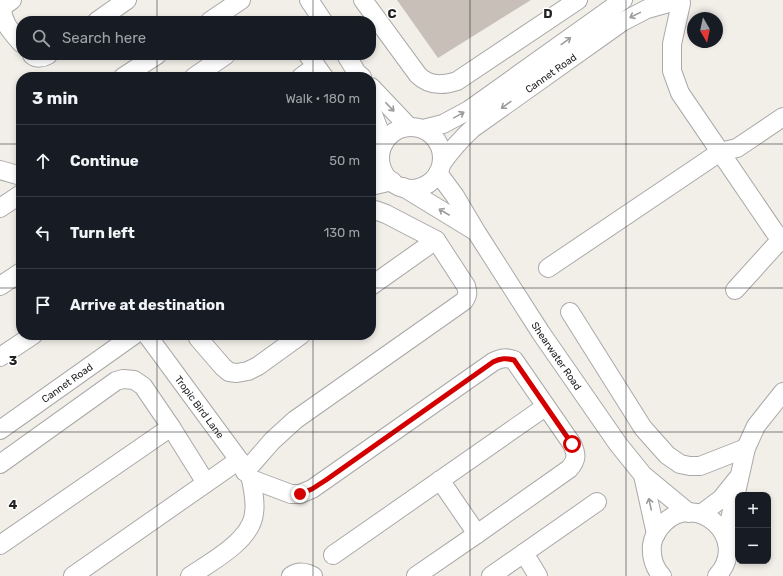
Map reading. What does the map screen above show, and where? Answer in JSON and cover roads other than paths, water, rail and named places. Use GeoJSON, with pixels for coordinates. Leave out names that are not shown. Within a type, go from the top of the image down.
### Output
{"type":"FeatureCollection","features":[{"type":"Feature","properties":{"kind":"street"},"geometry":{"type":"LineString","coordinates":[[12,0],[5,5],[2,10],[2,18],[16,37]]}},
{"type":"Feature","properties":{"kind":"street"},"geometry":{"type":"LineString","coordinates":[[104,16],[128,0]]}},
{"type":"Feature","properties":{"kind":"street"},"geometry":{"type":"LineString","coordinates":[[217,16],[241,0]]}},
{"type":"Feature","properties":{"kind":"street"},"geometry":{"type":"LineString","coordinates":[[309,0],[320,16]]}},
{"type":"Feature","properties":{"kind":"street"},"geometry":{"type":"LineString","coordinates":[[363,0],[375,16]]}},
{"type":"Feature","properties":{"kind":"street"},"geometry":{"type":"LineString","coordinates":[[376,18],[422,80],[435,85],[442,85],[457,82],[578,0]]}},
{"type":"Feature","properties":{"kind":"street","name":"Cannet Road"},"geometry":{"type":"LineString","coordinates":[[416,128],[443,124],[469,110],[623,0]]}},
{"type":"Feature","properties":{"kind":"street"},"geometry":{"type":"LineString","coordinates":[[678,1],[672,44],[672,71],[680,93],[774,232],[782,239],[735,290]]}},
{"type":"Feature","properties":{"kind":"street","name":"Cannet Road"},"geometry":{"type":"LineString","coordinates":[[440,168],[452,148],[473,128],[622,22],[647,9],[678,1]]}},
{"type":"Feature","properties":{"kind":"street"},"geometry":{"type":"LineString","coordinates":[[131,72],[149,60]]}},
{"type":"Feature","properties":{"kind":"street"},"geometry":{"type":"LineString","coordinates":[[201,72],[219,60]]}},
{"type":"Feature","properties":{"kind":"street"},"geometry":{"type":"LineString","coordinates":[[349,60],[357,72]]}},
{"type":"Feature","properties":{"kind":"street"},"geometry":{"type":"LineString","coordinates":[[308,72],[316,66]]}},
{"type":"Feature","properties":{"kind":"street"},"geometry":{"type":"LineString","coordinates":[[376,92],[416,128],[432,135],[439,143],[442,153],[440,168],[432,181],[423,186],[413,188],[397,184],[376,186]]}},
{"type":"Feature","properties":{"kind":"street"},"geometry":{"type":"LineString","coordinates":[[548,268],[720,152],[737,148],[783,117]]}},
{"type":"Feature","properties":{"kind":"street"},"geometry":{"type":"LineString","coordinates":[[376,122],[384,143]]}},
{"type":"Feature","properties":{"kind":"street"},"geometry":{"type":"LineString","coordinates":[[397,184],[387,177],[383,171],[376,167],[384,143],[395,132],[402,128],[416,128]]}},
{"type":"Feature","properties":{"kind":"street","name":"Shearwater Road"},"geometry":{"type":"LineString","coordinates":[[440,168],[477,233],[541,333],[618,444],[643,475],[695,513],[711,519],[720,527],[726,537]]}},
{"type":"Feature","properties":{"kind":"street"},"geometry":{"type":"LineString","coordinates":[[0,170],[16,175]]}},
{"type":"Feature","properties":{"kind":"street","name":"Shearwater Road"},"geometry":{"type":"LineString","coordinates":[[397,184],[477,233]]}},
{"type":"Feature","properties":{"kind":"street"},"geometry":{"type":"LineString","coordinates":[[0,208],[16,197]]}},
{"type":"Feature","properties":{"kind":"street"},"geometry":{"type":"LineString","coordinates":[[73,576],[206,483],[245,470],[272,441],[295,420],[464,301],[468,292],[466,286],[436,240],[376,210]]}},
{"type":"Feature","properties":{"kind":"street"},"geometry":{"type":"LineString","coordinates":[[376,282],[436,240]]}},
{"type":"Feature","properties":{"kind":"street"},"geometry":{"type":"LineString","coordinates":[[0,286],[16,275]]}},
{"type":"Feature","properties":{"kind":"street"},"geometry":{"type":"LineString","coordinates":[[570,312],[643,428],[667,455],[680,464],[700,466],[746,448]]}},
{"type":"Feature","properties":{"kind":"street"},"geometry":{"type":"LineString","coordinates":[[0,356],[25,340]]}},
{"type":"Feature","properties":{"kind":"street","name":"Cannet Road"},"geometry":{"type":"LineString","coordinates":[[0,430],[127,340]]}},
{"type":"Feature","properties":{"kind":"street","name":"Tropic Bird Lane"},"geometry":{"type":"LineString","coordinates":[[151,340],[245,470]]}},
{"type":"Feature","properties":{"kind":"street"},"geometry":{"type":"LineString","coordinates":[[200,340],[223,367],[229,372],[237,373],[248,371],[258,366],[294,340]]}},
{"type":"Feature","properties":{"kind":"street"},"geometry":{"type":"LineString","coordinates":[[245,470],[291,494],[300,494],[312,489],[486,367],[500,359],[507,358],[514,360],[572,444],[576,459],[569,469],[416,576]]}},
{"type":"Feature","properties":{"kind":"street"},"geometry":{"type":"LineString","coordinates":[[0,464],[116,381],[123,378],[134,380],[143,386],[206,483]]}},
{"type":"Feature","properties":{"kind":"street"},"geometry":{"type":"LineString","coordinates":[[721,574],[728,549],[726,537],[746,448],[756,426],[783,392]]}},
{"type":"Feature","properties":{"kind":"street"},"geometry":{"type":"LineString","coordinates":[[333,555],[546,407]]}},
{"type":"Feature","properties":{"kind":"street"},"geometry":{"type":"LineString","coordinates":[[0,545],[171,427]]}},
{"type":"Feature","properties":{"kind":"street"},"geometry":{"type":"LineString","coordinates":[[190,576],[234,546],[245,535],[251,525],[254,514],[245,470]]}},
{"type":"Feature","properties":{"kind":"street","name":"Shearwater Road"},"geometry":{"type":"LineString","coordinates":[[643,475],[656,534]]}},
{"type":"Feature","properties":{"kind":"street"},"geometry":{"type":"LineString","coordinates":[[656,572],[652,554],[653,543],[660,527],[673,516],[695,513],[721,498],[739,477]]}},
{"type":"Feature","properties":{"kind":"street"},"geometry":{"type":"LineString","coordinates":[[440,480],[477,534]]}},
{"type":"Feature","properties":{"kind":"street"},"geometry":{"type":"LineString","coordinates":[[491,576],[597,502]]}},
{"type":"Feature","properties":{"kind":"street"},"geometry":{"type":"LineString","coordinates":[[524,553],[538,576]]}},
{"type":"Feature","properties":{"kind":"street"},"geometry":{"type":"LineString","coordinates":[[291,576],[295,573],[302,572],[313,576]]}}]}
